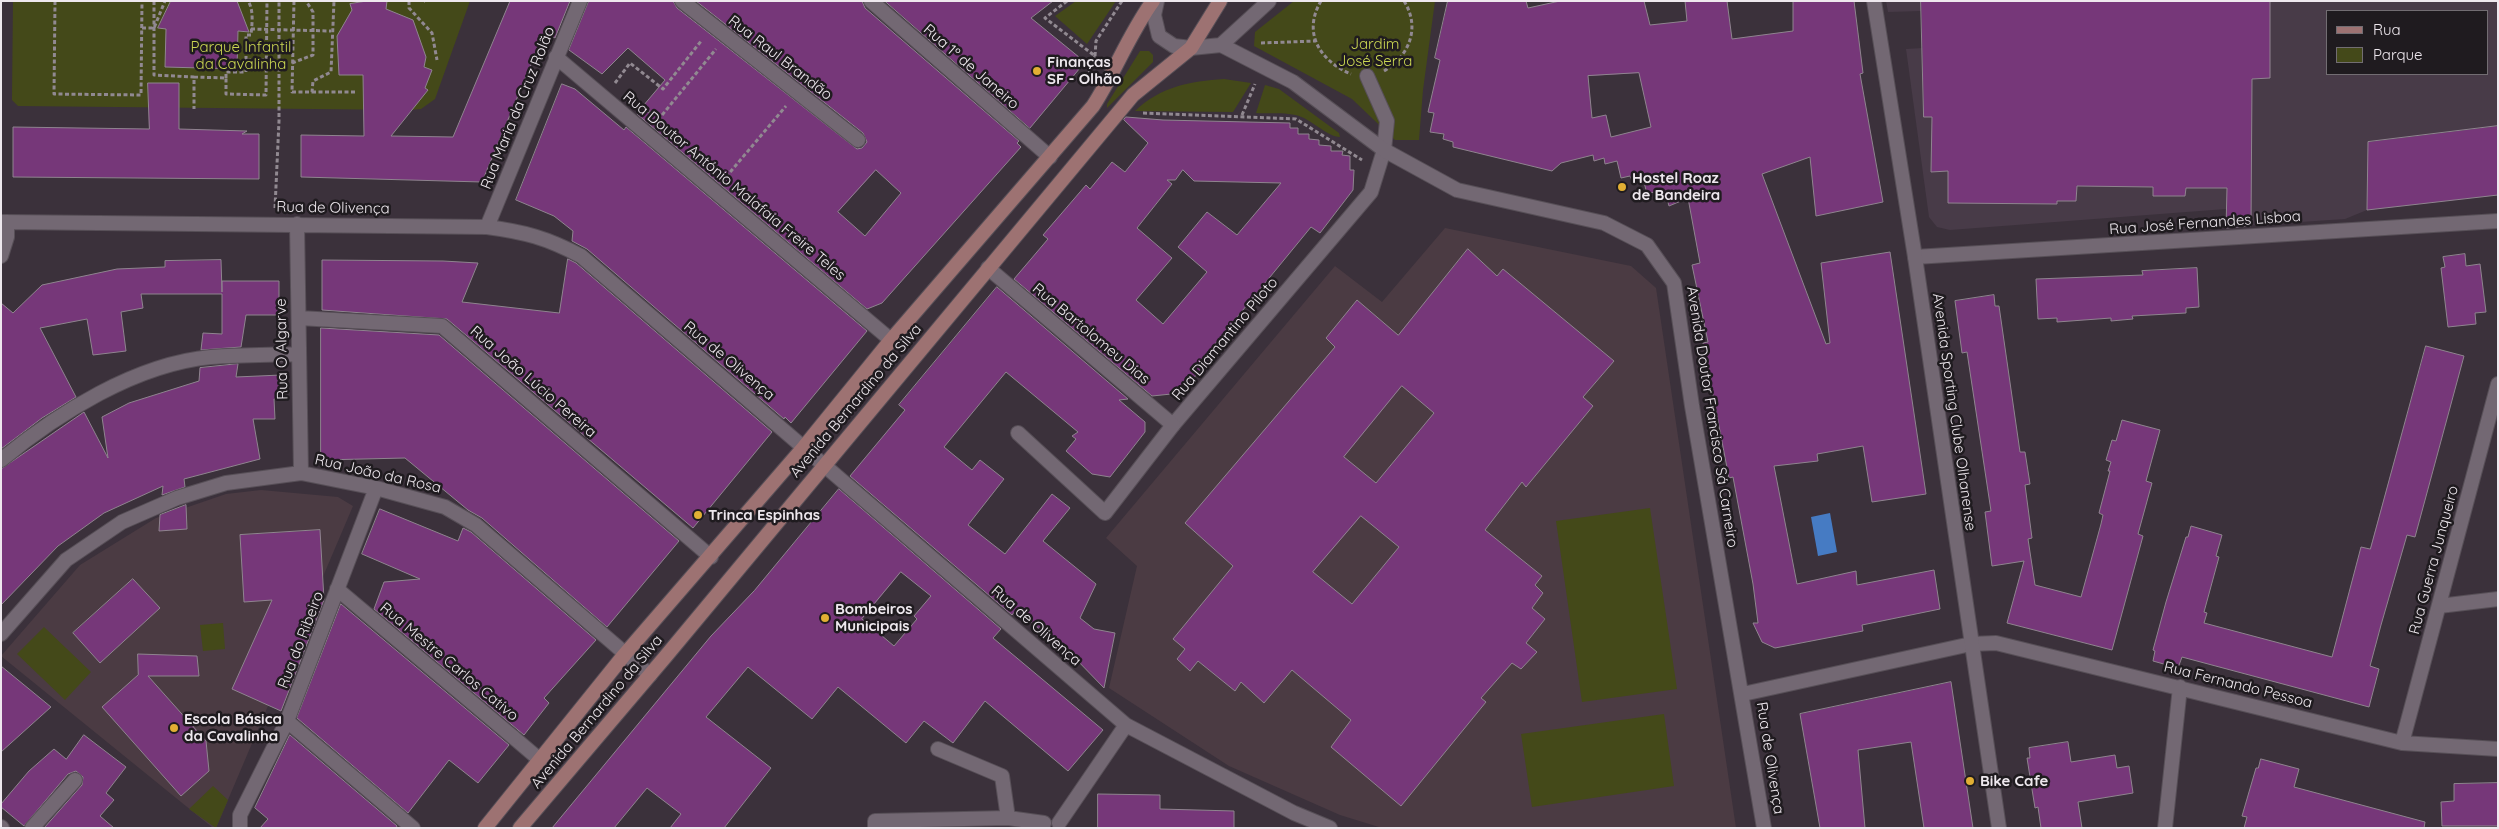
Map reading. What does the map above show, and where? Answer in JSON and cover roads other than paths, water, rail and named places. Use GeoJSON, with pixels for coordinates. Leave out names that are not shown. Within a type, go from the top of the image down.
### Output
{"type":"FeatureCollection","features":[{"type":"Feature","properties":{"kind":"main road","name":"Avenida Bernardino da Silva"},"geometry":{"type":"LineString","coordinates":[[486,828],[625,654],[711,557],[891,340],[1094,106],[1108,83],[1142,16],[1153,1]]}},
{"type":"Feature","properties":{"kind":"main road","name":"Avenida Bernardino da Silva"},"geometry":{"type":"LineString","coordinates":[[520,828],[650,675],[1133,94],[1191,48],[1220,1]]}},
{"type":"Feature","properties":{"kind":"street","name":"Rua Maria da Cruz Rolão"},"geometry":{"type":"LineString","coordinates":[[487,227],[580,1]]}},
{"type":"Feature","properties":{"kind":"street","name":"Rua Raul Brandão"},"geometry":{"type":"LineString","coordinates":[[682,1],[858,140]]}},
{"type":"Feature","properties":{"kind":"street","name":"Rua 1º de Janeiro"},"geometry":{"type":"LineString","coordinates":[[871,1],[1050,157]]}},
{"type":"Feature","properties":{"kind":"street"},"geometry":{"type":"LineString","coordinates":[[1157,1],[1154,15],[1159,36],[1174,46],[1191,48],[1221,45],[1269,1]]}},
{"type":"Feature","properties":{"kind":"street","name":"Avenida Sporting Clube Olhanense"},"geometry":{"type":"LineString","coordinates":[[1874,1],[1915,257],[1999,828]]}},
{"type":"Feature","properties":{"kind":"street","name":"Avenida Doutor Francisco Sá Carneiro"},"geometry":{"type":"LineString","coordinates":[[1221,45],[1293,82],[1384,150],[1457,190],[1604,223],[1648,245],[1674,284],[1692,406],[1743,694]]}},
{"type":"Feature","properties":{"kind":"street","name":"Rua Doutor António Malafaia Freire Teles"},"geometry":{"type":"LineString","coordinates":[[556,57],[891,340]]}},
{"type":"Feature","properties":{"kind":"street","name":"Rua Diamantino Piloto"},"geometry":{"type":"LineString","coordinates":[[1018,433],[1105,513],[1173,425],[1371,192],[1384,150],[1387,121],[1367,76]]}},
{"type":"Feature","properties":{"kind":"street","name":"Rua José Fernandes Lisboa"},"geometry":{"type":"LineString","coordinates":[[1915,257],[2498,221]]}},
{"type":"Feature","properties":{"kind":"street"},"geometry":{"type":"LineString","coordinates":[[1,256],[7,237],[4,222]]}},
{"type":"Feature","properties":{"kind":"street","name":"Rua de Olivença"},"geometry":{"type":"LineString","coordinates":[[4,222],[487,227],[522,232],[552,240],[581,256],[1126,725],[1294,813],[1330,828]]}},
{"type":"Feature","properties":{"kind":"street","name":"Rua O Algarve"},"geometry":{"type":"LineString","coordinates":[[297,224],[301,473]]}},
{"type":"Feature","properties":{"kind":"street","name":"Rua Bartolomeu Dias"},"geometry":{"type":"LineString","coordinates":[[988,268],[1173,425]]}},
{"type":"Feature","properties":{"kind":"street","name":"Rua João Lúcio Pereira"},"geometry":{"type":"LineString","coordinates":[[299,318],[442,326],[711,557]]}},
{"type":"Feature","properties":{"kind":"street"},"geometry":{"type":"LineString","coordinates":[[1,460],[33,434],[91,398],[152,370],[209,357],[298,354]]}},
{"type":"Feature","properties":{"kind":"street","name":"Rua Guerra Junqueiro"},"geometry":{"type":"LineString","coordinates":[[2402,744],[2498,384]]}},
{"type":"Feature","properties":{"kind":"street","name":"Rua João da Rosa"},"geometry":{"type":"LineString","coordinates":[[1,634],[66,560],[122,522],[177,498],[226,484],[301,473],[376,488],[445,507],[476,524],[650,675]]}},
{"type":"Feature","properties":{"kind":"street","name":"Rua do Ribeiro"},"geometry":{"type":"LineString","coordinates":[[240,828],[240,815],[287,721],[376,488]]}},
{"type":"Feature","properties":{"kind":"street","name":"Rua Mestre Carlos Cativo"},"geometry":{"type":"LineString","coordinates":[[337,589],[540,760]]}},
{"type":"Feature","properties":{"kind":"street"},"geometry":{"type":"LineString","coordinates":[[2439,606],[2498,599]]}},
{"type":"Feature","properties":{"kind":"street","name":"Rua Fernando Pessoa"},"geometry":{"type":"LineString","coordinates":[[1971,644],[1996,643],[2180,687],[2402,744],[2498,749]]}},
{"type":"Feature","properties":{"kind":"street"},"geometry":{"type":"LineString","coordinates":[[1743,694],[1971,644]]}},
{"type":"Feature","properties":{"kind":"street"},"geometry":{"type":"LineString","coordinates":[[2165,828],[2180,687]]}},
{"type":"Feature","properties":{"kind":"street","name":"Rua de Olivença"},"geometry":{"type":"LineString","coordinates":[[1743,694],[1764,828]]}},
{"type":"Feature","properties":{"kind":"street"},"geometry":{"type":"LineString","coordinates":[[287,721],[413,828]]}},
{"type":"Feature","properties":{"kind":"street"},"geometry":{"type":"LineString","coordinates":[[875,828],[875,821],[1008,818],[1044,825],[1062,825],[1126,725]]}},
{"type":"Feature","properties":{"kind":"street"},"geometry":{"type":"LineString","coordinates":[[938,749],[1002,776],[1008,818]]}},
{"type":"Feature","properties":{"kind":"street"},"geometry":{"type":"LineString","coordinates":[[32,828],[75,780]]}},
{"type":"Feature","properties":{"kind":"water"},"geometry":{"type":"Polygon","coordinates":[[[1830,513],[1837,552],[1818,556],[1811,517],[1830,513]]]}},
{"type":"Feature","properties":{"kind":"place","name":"Finanças SF - Olhão"},"geometry":{"type":"Point","coordinates":[1037,71]}},
{"type":"Feature","properties":{"kind":"place","name":"Hostel Roaz de Bandeira"},"geometry":{"type":"Point","coordinates":[1622,187]}},
{"type":"Feature","properties":{"kind":"place","name":"Trinca Espinhas"},"geometry":{"type":"Point","coordinates":[698,515]}},
{"type":"Feature","properties":{"kind":"place","name":"Bombeiros Municipais"},"geometry":{"type":"Point","coordinates":[825,618]}},
{"type":"Feature","properties":{"kind":"place","name":"Escola Básica da Cavalinha"},"geometry":{"type":"Point","coordinates":[174,728]}},
{"type":"Feature","properties":{"kind":"place","name":"Bike Cafe"},"geometry":{"type":"Point","coordinates":[1970,781]}},
{"type":"Feature","properties":{"kind":"park label","name":"Jardim José Serra"},"geometry":{"type":"Point","coordinates":[1375,52]}},
{"type":"Feature","properties":{"kind":"park label","name":"Parque Infantil da Cavalinha"},"geometry":{"type":"Point","coordinates":[241,56]}}]}
